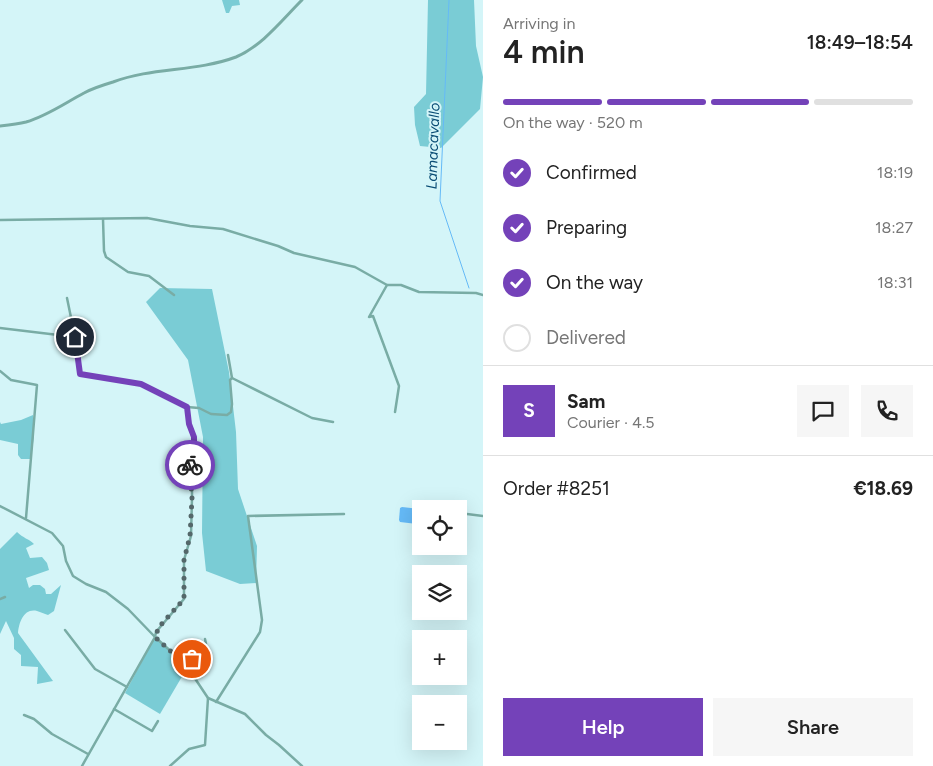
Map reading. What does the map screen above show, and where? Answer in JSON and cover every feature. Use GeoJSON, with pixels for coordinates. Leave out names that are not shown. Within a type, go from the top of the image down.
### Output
{"type":"FeatureCollection","features":[{"type":"Feature","properties":{"kind":"street"},"geometry":{"type":"LineString","coordinates":[[0,126],[26,122],[47,114],[86,92],[116,81],[146,74],[213,64],[237,56],[253,47],[272,32],[302,0]]}},
{"type":"Feature","properties":{"kind":"street"},"geometry":{"type":"LineString","coordinates":[[0,220],[147,218],[190,226],[223,229],[278,246],[294,254],[355,267],[388,285],[400,285],[419,292],[476,293],[483,295]]}},
{"type":"Feature","properties":{"kind":"street"},"geometry":{"type":"LineString","coordinates":[[103,219],[106,257],[128,272],[149,276],[174,295]]}},
{"type":"Feature","properties":{"kind":"street"},"geometry":{"type":"LineString","coordinates":[[388,285],[369,317],[373,316],[375,326],[399,386],[395,412]]}},
{"type":"Feature","properties":{"kind":"street"},"geometry":{"type":"LineString","coordinates":[[67,298],[80,374],[141,384],[187,407],[211,414],[230,415],[232,404],[230,380],[232,378],[228,355]]}},
{"type":"Feature","properties":{"kind":"street"},"geometry":{"type":"LineString","coordinates":[[0,328],[75,337]]}},
{"type":"Feature","properties":{"kind":"street"},"geometry":{"type":"LineString","coordinates":[[0,372],[11,380],[37,385],[26,518]]}},
{"type":"Feature","properties":{"kind":"street"},"geometry":{"type":"LineString","coordinates":[[232,378],[312,418],[333,422]]}},
{"type":"Feature","properties":{"kind":"street"},"geometry":{"type":"LineString","coordinates":[[82,766],[159,627],[183,600],[184,560],[190,536],[192,498],[192,491],[185,471],[195,456],[194,437],[189,424],[187,407]]}},
{"type":"Feature","properties":{"kind":"street"},"geometry":{"type":"LineString","coordinates":[[0,506],[52,533],[63,546],[66,561],[74,576],[86,584],[106,592],[128,609],[186,665],[208,698],[246,714],[266,735],[302,766]]}},
{"type":"Feature","properties":{"kind":"street"},"geometry":{"type":"LineString","coordinates":[[467,513],[483,516]]}},
{"type":"Feature","properties":{"kind":"street"},"geometry":{"type":"LineString","coordinates":[[216,702],[260,632],[262,620],[248,516],[344,514]]}},
{"type":"Feature","properties":{"kind":"street"},"geometry":{"type":"LineString","coordinates":[[0,599],[4,597]]}},
{"type":"Feature","properties":{"kind":"street"},"geometry":{"type":"LineString","coordinates":[[65,630],[95,669],[127,687]]}},
{"type":"Feature","properties":{"kind":"street"},"geometry":{"type":"LineString","coordinates":[[186,665],[206,644],[205,639]]}},
{"type":"Feature","properties":{"kind":"street"},"geometry":{"type":"LineString","coordinates":[[170,766],[189,750],[205,745],[208,698]]}},
{"type":"Feature","properties":{"kind":"street"},"geometry":{"type":"LineString","coordinates":[[114,709],[152,731],[158,721]]}},
{"type":"Feature","properties":{"kind":"street"},"geometry":{"type":"LineString","coordinates":[[24,715],[34,719],[52,734],[88,754]]}},
{"type":"Feature","properties":{"kind":"shaded area"},"geometry":{"type":"Polygon","coordinates":[[[222,0],[239,0],[240,5],[232,6],[229,13],[226,13],[222,0]]]}},
{"type":"Feature","properties":{"kind":"shaded area"},"geometry":{"type":"Polygon","coordinates":[[[428,0],[474,0],[476,46],[483,77],[480,109],[441,148],[420,146],[415,125],[414,107],[426,94],[428,0]]]}},
{"type":"Feature","properties":{"kind":"shaded area"},"geometry":{"type":"Polygon","coordinates":[[[160,288],[212,289],[229,372],[236,432],[238,489],[257,546],[256,583],[240,584],[206,571],[202,533],[203,437],[188,360],[146,302],[160,288]]]}},
{"type":"Feature","properties":{"kind":"shaded area"},"geometry":{"type":"Polygon","coordinates":[[[33,415],[34,436],[31,459],[21,459],[18,455],[18,444],[0,440],[0,422],[1,424],[21,420],[33,415]]]}},
{"type":"Feature","properties":{"kind":"shaded area"},"geometry":{"type":"Polygon","coordinates":[[[400,508],[412,508],[412,523],[400,522],[400,508]]]}},
{"type":"Feature","properties":{"kind":"shaded area"},"geometry":{"type":"Polygon","coordinates":[[[17,532],[34,544],[26,548],[30,558],[42,557],[47,563],[49,570],[26,578],[29,588],[33,585],[40,585],[45,589],[46,594],[51,594],[61,585],[54,611],[48,615],[37,611],[29,612],[23,617],[20,624],[18,633],[53,681],[37,684],[38,667],[21,666],[21,655],[14,649],[14,638],[6,621],[0,634],[0,549],[17,532]]]}},
{"type":"Feature","properties":{"kind":"shaded area"},"geometry":{"type":"Polygon","coordinates":[[[155,637],[187,668],[160,714],[125,693],[155,637]]]}},
{"type":"Feature","properties":{"kind":"waterway","name":"Lamacavallo"},"geometry":{"type":"LineString","coordinates":[[449,0],[440,201],[469,288]]}},
{"type":"Feature","properties":{"kind":"way so far"},"geometry":{"type":"LineString","coordinates":[[190,465],[185,471],[192,491],[192,527],[184,560],[184,599],[159,627],[155,637],[186,665],[192,659]]}},
{"type":"Feature","properties":{"kind":"route"},"geometry":{"type":"LineString","coordinates":[[75,337],[78,373],[141,384],[187,407],[189,424],[195,441],[195,456],[190,465]]}}]}
